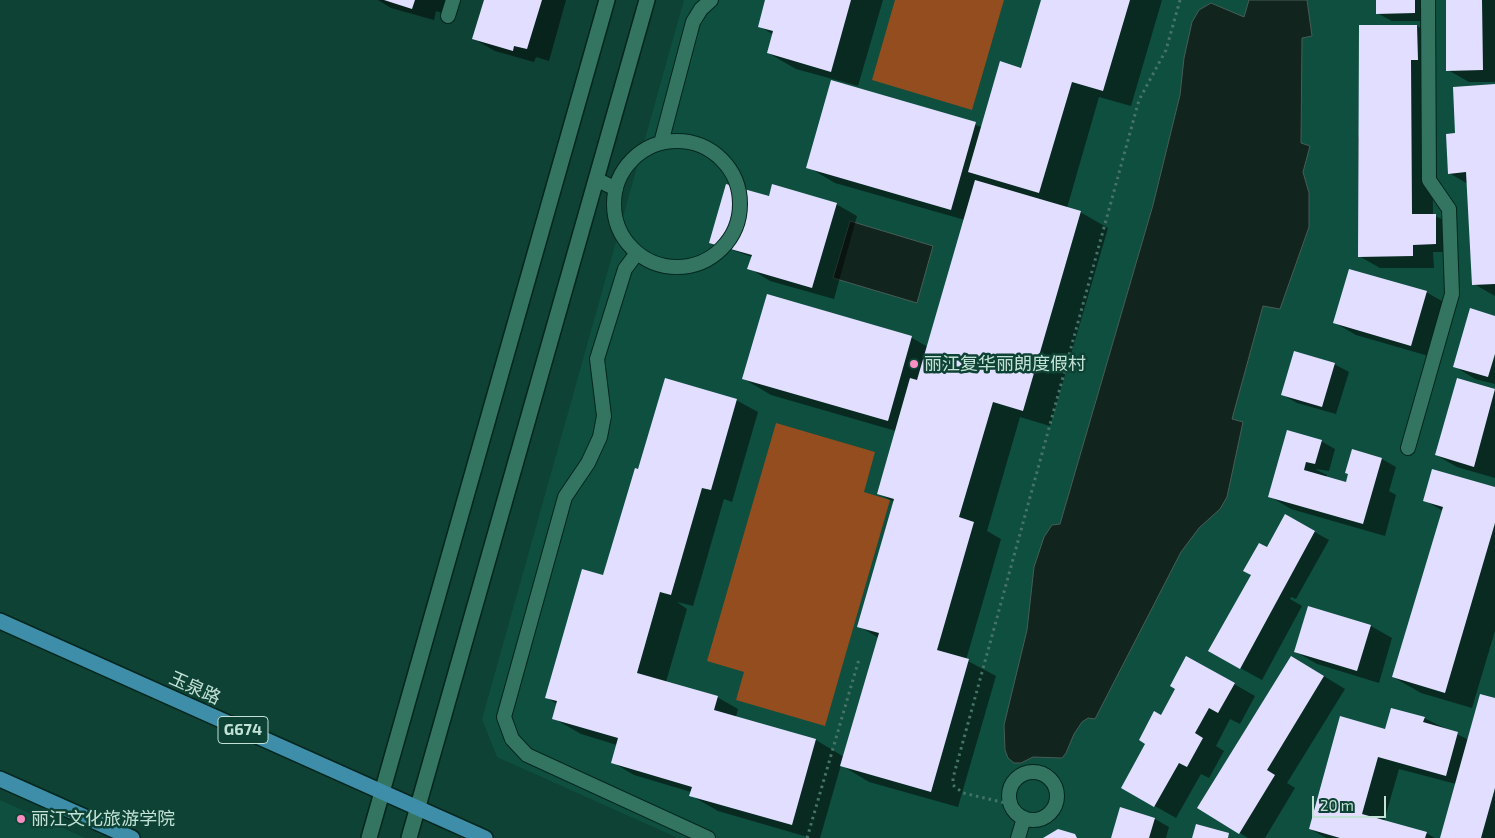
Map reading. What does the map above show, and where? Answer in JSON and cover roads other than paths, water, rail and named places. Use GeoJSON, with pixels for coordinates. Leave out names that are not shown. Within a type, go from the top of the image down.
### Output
{"type":"FeatureCollection","features":[{"type":"Feature","properties":{"kind":"highway","name":"玉泉路"},"geometry":{"type":"LineString","coordinates":[[0,621],[485,838]]}},
{"type":"Feature","properties":{"kind":"highway"},"geometry":{"type":"LineString","coordinates":[[0,779],[132,838]]}},
{"type":"Feature","properties":{"kind":"street"},"geometry":{"type":"LineString","coordinates":[[369,838],[607,0]]}},
{"type":"Feature","properties":{"kind":"street"},"geometry":{"type":"LineString","coordinates":[[409,838],[647,0]]}},
{"type":"Feature","properties":{"kind":"lane"},"geometry":{"type":"LineString","coordinates":[[448,16],[453,0]]}},
{"type":"Feature","properties":{"kind":"lane"},"geometry":{"type":"LineString","coordinates":[[661,143],[693,22],[701,9],[711,0]]}},
{"type":"Feature","properties":{"kind":"lane"},"geometry":{"type":"LineString","coordinates":[[1408,448],[1452,294],[1449,209],[1429,180],[1428,0]]}},
{"type":"Feature","properties":{"kind":"lane"},"geometry":{"type":"LineString","coordinates":[[676,140],[706,147],[718,155],[728,166],[739,192],[737,221],[731,236],[722,248],[710,258],[696,264],[665,266],[650,261],[626,242],[619,228],[615,213],[616,189],[624,169],[634,157],[647,148],[661,143],[676,140]]}},
{"type":"Feature","properties":{"kind":"lane"},"geometry":{"type":"LineString","coordinates":[[596,179],[616,189]]}},
{"type":"Feature","properties":{"kind":"lane"},"geometry":{"type":"LineString","coordinates":[[637,252],[624,269],[597,359],[604,416],[600,437],[588,462],[565,497],[504,717],[512,739],[527,755],[708,838]]}},
{"type":"Feature","properties":{"kind":"lane"},"geometry":{"type":"LineString","coordinates":[[1029,773],[1040,773],[1049,778],[1057,794],[1052,811],[1039,819],[1024,818],[1010,804],[1013,784],[1020,776],[1029,773]]}},
{"type":"Feature","properties":{"kind":"lane"},"geometry":{"type":"LineString","coordinates":[[1018,838],[1024,818]]}},
{"type":"Feature","properties":{"kind":"water"},"geometry":{"type":"Polygon","coordinates":[[[1249,0],[1307,0],[1312,36],[1302,38],[1301,143],[1310,146],[1303,172],[1309,193],[1309,227],[1280,309],[1263,306],[1232,419],[1243,422],[1227,497],[1220,509],[1199,528],[1181,552],[1095,719],[1088,718],[1082,722],[1062,758],[1033,757],[1021,763],[1014,763],[1008,758],[1005,750],[1004,725],[1027,630],[1034,567],[1044,537],[1052,525],[1060,524],[1153,205],[1180,95],[1184,58],[1192,22],[1199,10],[1211,3],[1244,17],[1249,0]]]}},
{"type":"Feature","properties":{"kind":"water"},"geometry":{"type":"Polygon","coordinates":[[[850,221],[933,246],[917,303],[833,278],[850,221]]]}},
{"type":"Feature","properties":{"kind":"place","name":"丽江复华丽朗度假村"},"geometry":{"type":"Point","coordinates":[914,364]}},
{"type":"Feature","properties":{"kind":"place","name":"丽江文化旅游学院"},"geometry":{"type":"Point","coordinates":[21,819]}}]}
